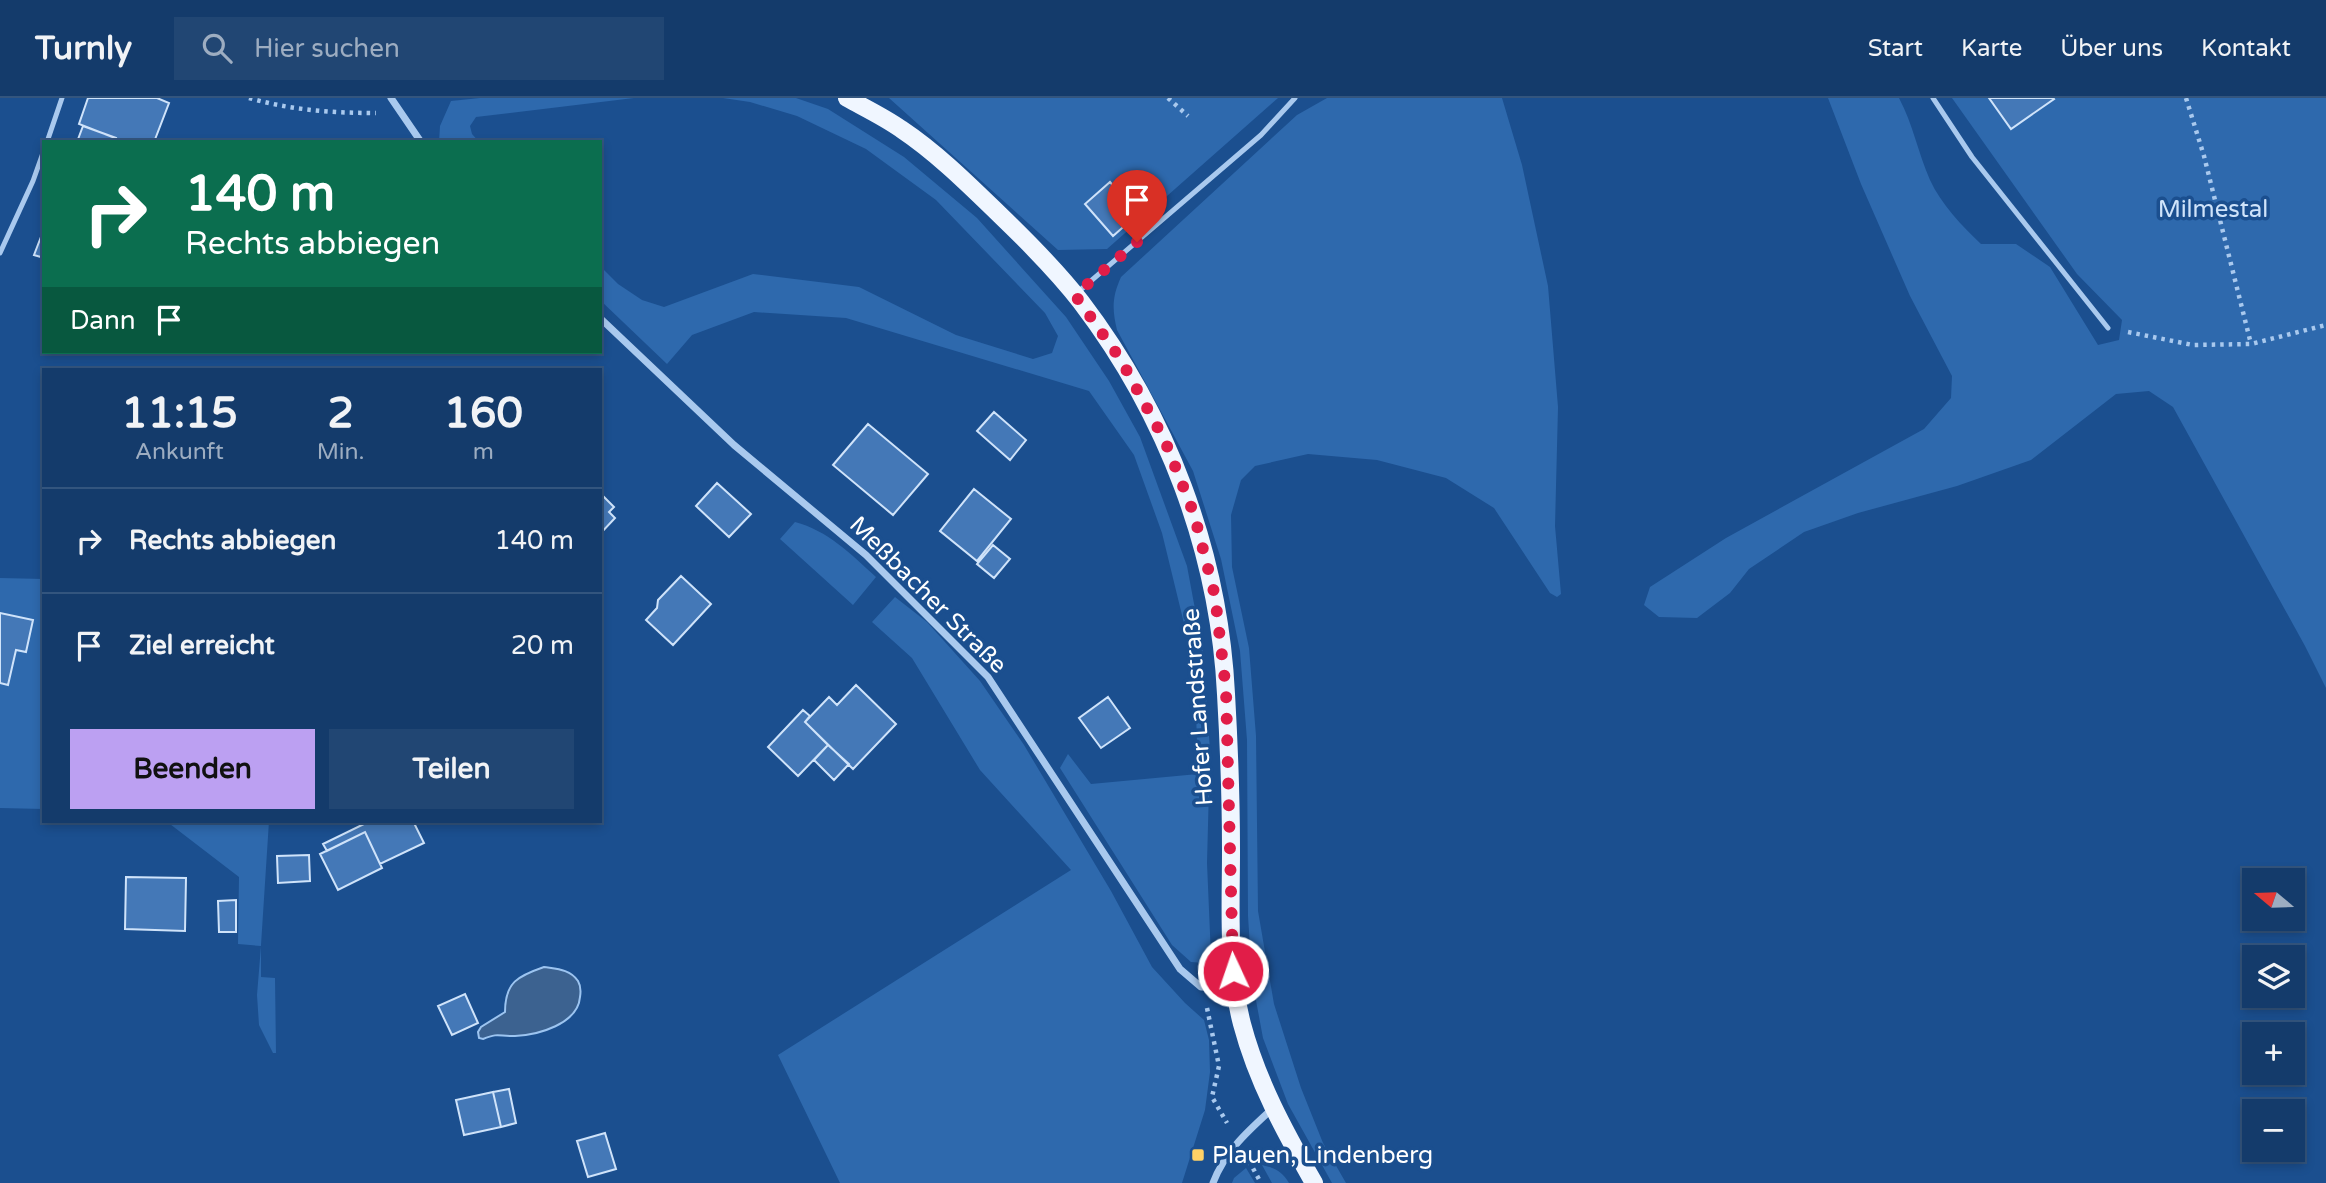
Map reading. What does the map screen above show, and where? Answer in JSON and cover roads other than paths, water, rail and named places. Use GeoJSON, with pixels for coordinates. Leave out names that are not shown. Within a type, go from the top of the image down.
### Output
{"type":"FeatureCollection","features":[{"type":"Feature","properties":{"kind":"main road","name":"Hofer Landstraße"},"geometry":{"type":"LineString","coordinates":[[847,98],[901,129],[964,180],[1030,244],[1075,295],[1121,360],[1165,441],[1194,514],[1215,596],[1226,690],[1231,831],[1231,953],[1242,1025],[1273,1108],[1314,1183]]}},
{"type":"Feature","properties":{"kind":"street"},"geometry":{"type":"LineString","coordinates":[[391,98],[420,140]]}},
{"type":"Feature","properties":{"kind":"street","name":"Meßbacher Straße"},"geometry":{"type":"LineString","coordinates":[[602,320],[734,445],[866,555],[988,677],[1180,969],[1201,986],[1235,989]]}},
{"type":"Feature","properties":{"kind":"street"},"geometry":{"type":"LineString","coordinates":[[1213,1183],[1219,1167],[1237,1141],[1273,1108]]}},
{"type":"Feature","properties":{"kind":"lane"},"geometry":{"type":"LineString","coordinates":[[48,140],[62,98]]}},
{"type":"Feature","properties":{"kind":"lane"},"geometry":{"type":"LineString","coordinates":[[1075,295],[1261,135],[1294,98]]}},
{"type":"Feature","properties":{"kind":"lane"},"geometry":{"type":"LineString","coordinates":[[1933,98],[1972,157],[2108,328]]}},
{"type":"Feature","properties":{"kind":"lane"},"geometry":{"type":"LineString","coordinates":[[0,253],[42,156]]}},
{"type":"Feature","properties":{"kind":"place","name":"Plauen, Lindenberg"},"geometry":{"type":"Point","coordinates":[1198,1155]}},
{"type":"Feature","properties":{"kind":"park label","name":"Milmestal"},"geometry":{"type":"Point","coordinates":[2213,209]}}]}
